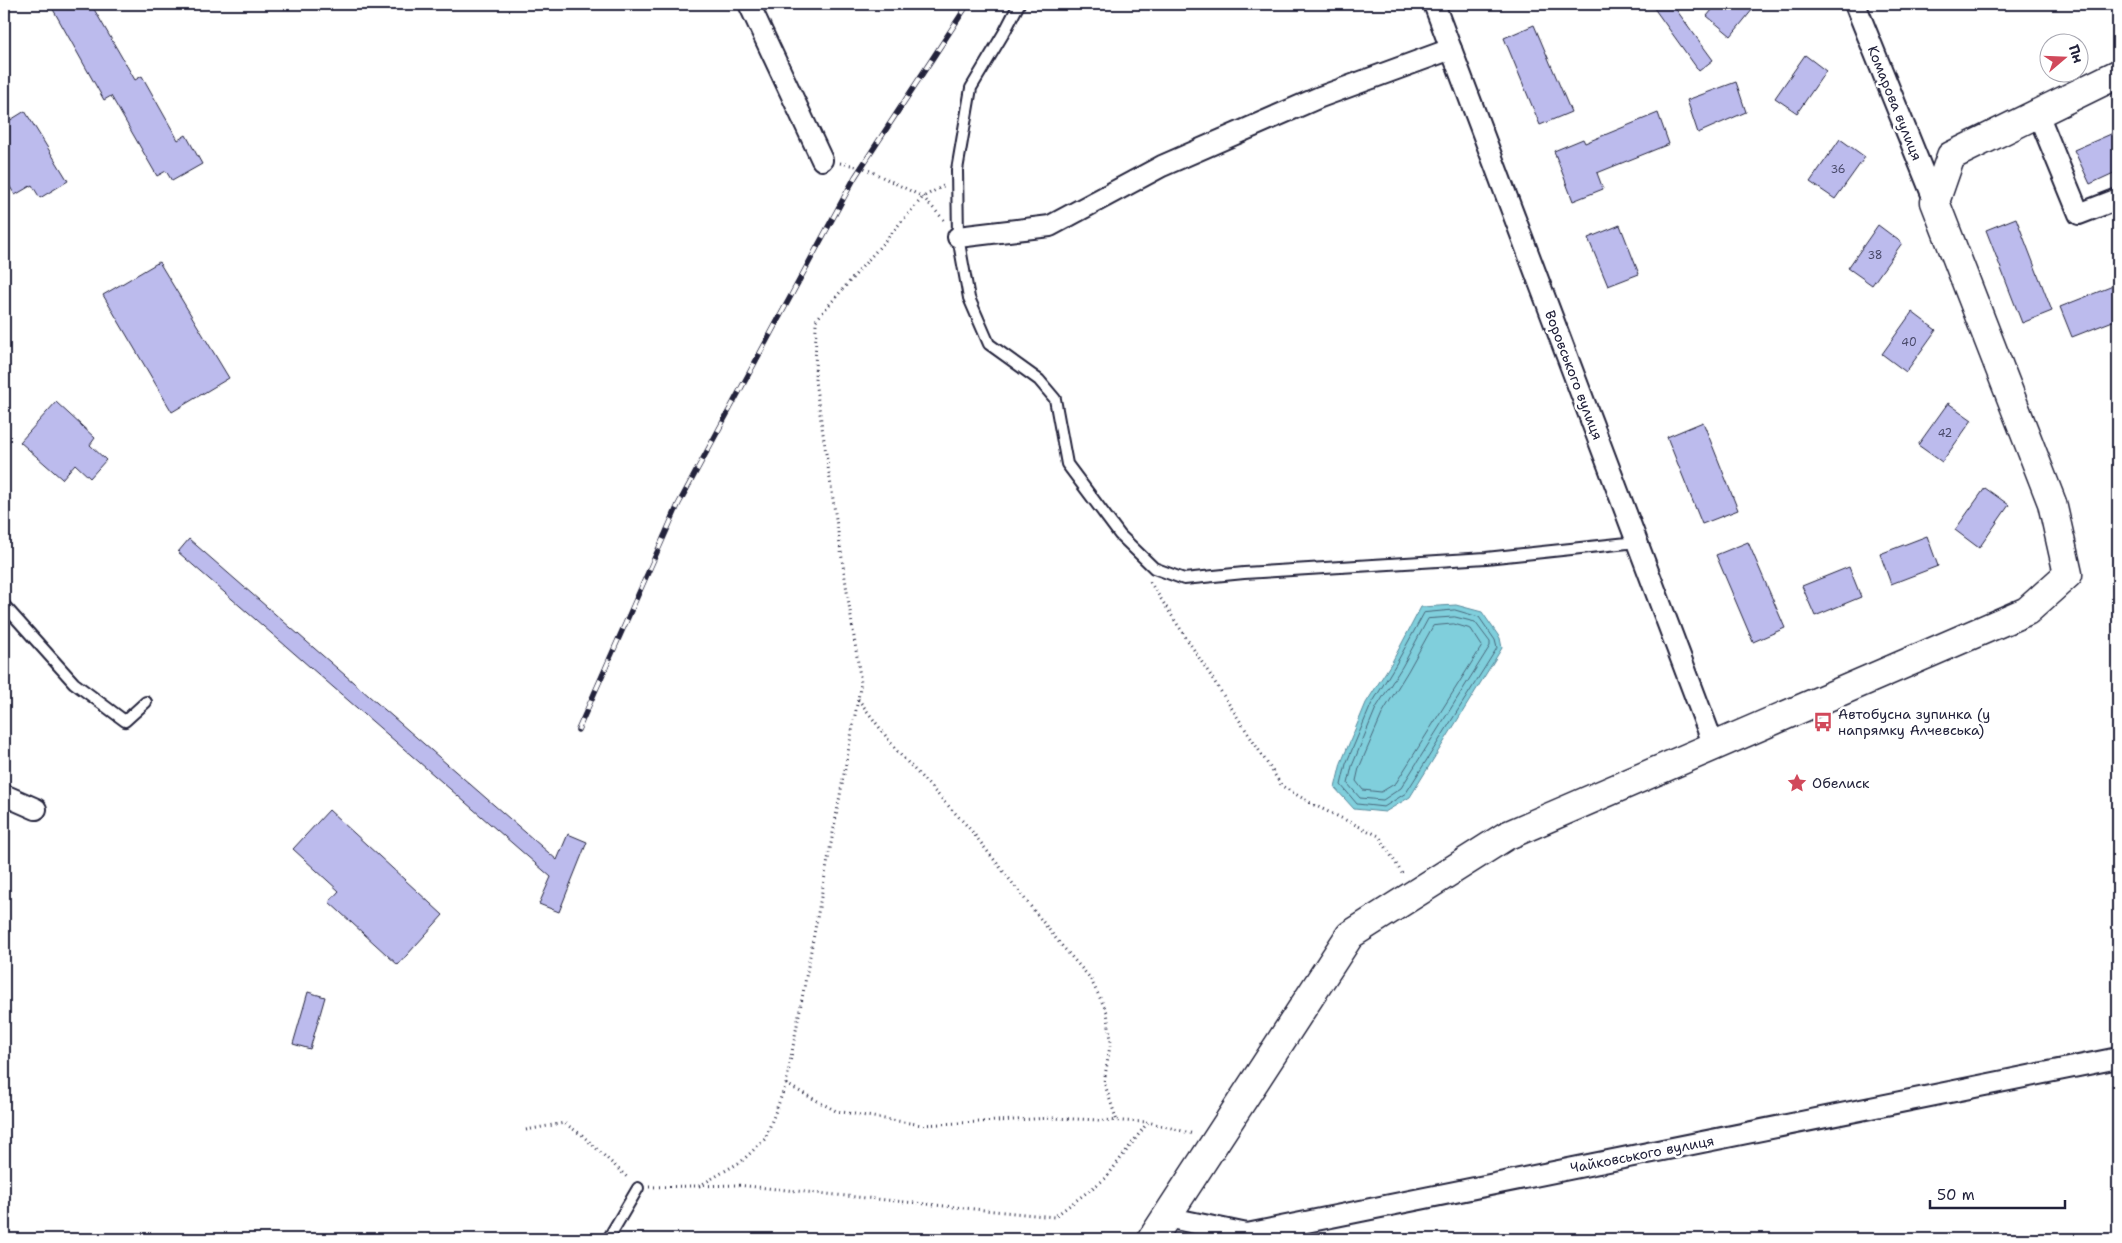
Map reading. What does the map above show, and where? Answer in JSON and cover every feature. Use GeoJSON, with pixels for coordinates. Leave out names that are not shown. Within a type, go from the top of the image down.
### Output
{"type":"FeatureCollection","features":[{"type":"Feature","properties":{"kind":"street"},"geometry":{"type":"LineString","coordinates":[[749,4],[822,160]]}},
{"type":"Feature","properties":{"kind":"street","name":"Воровського вулиця"},"geometry":{"type":"LineString","coordinates":[[1434,4],[1714,746]]}},
{"type":"Feature","properties":{"kind":"street","name":"Комарова вулиця"},"geometry":{"type":"LineString","coordinates":[[1856,4],[1936,202]]}},
{"type":"Feature","properties":{"kind":"street"},"geometry":{"type":"LineString","coordinates":[[958,237],[1050,226],[1188,154],[1320,97],[1451,49]]}},
{"type":"Feature","properties":{"kind":"street"},"geometry":{"type":"LineString","coordinates":[[1152,1239],[1350,935],[1506,836],[2027,612],[2068,574],[2052,503],[1936,202],[1951,156],[2118,74]]}},
{"type":"Feature","properties":{"kind":"street"},"geometry":{"type":"LineString","coordinates":[[2038,114],[2079,214],[2118,199]]}},
{"type":"Feature","properties":{"kind":"street"},"geometry":{"type":"LineString","coordinates":[[4,795],[36,809]]}},
{"type":"Feature","properties":{"kind":"street","name":"Чайковського вулиця"},"geometry":{"type":"LineString","coordinates":[[1166,1217],[1248,1234],[2118,1058]]}},
{"type":"Feature","properties":{"kind":"lane"},"geometry":{"type":"LineString","coordinates":[[1019,4],[1005,32],[971,88],[957,170],[958,237],[969,298],[989,344],[1039,380],[1055,399],[1067,464],[1120,535],[1154,568],[1184,579],[1244,573],[1486,558],[1637,542]]}},
{"type":"Feature","properties":{"kind":"lane"},"geometry":{"type":"LineString","coordinates":[[4,604],[74,683],[125,721],[146,702]]}},
{"type":"Feature","properties":{"kind":"lane"},"geometry":{"type":"LineString","coordinates":[[608,1239],[638,1188]]}},
{"type":"Feature","properties":{"kind":"path"},"geometry":{"type":"LineString","coordinates":[[862,167],[922,197],[958,237]]}},
{"type":"Feature","properties":{"kind":"path"},"geometry":{"type":"LineString","coordinates":[[699,1186],[742,1161],[765,1138],[786,1084],[861,683],[815,381],[816,320],[922,197],[957,180]]}},
{"type":"Feature","properties":{"kind":"path"},"geometry":{"type":"LineString","coordinates":[[1146,576],[1282,786],[1314,805],[1379,836],[1415,894]]}},
{"type":"Feature","properties":{"kind":"path"},"geometry":{"type":"LineString","coordinates":[[858,699],[896,751],[970,828],[1057,940],[1090,978],[1107,1012],[1111,1040],[1104,1082],[1117,1121]]}},
{"type":"Feature","properties":{"kind":"path"},"geometry":{"type":"LineString","coordinates":[[786,1084],[836,1111],[922,1125],[1052,1118],[1148,1122],[1217,1140]]}},
{"type":"Feature","properties":{"kind":"path"},"geometry":{"type":"LineString","coordinates":[[526,1130],[564,1123],[582,1135],[638,1188],[737,1185],[1054,1217],[1106,1178],[1148,1122]]}},
{"type":"Feature","properties":{"kind":"water"},"geometry":{"type":"Polygon","coordinates":[[[1456,605],[1482,612],[1500,638],[1502,648],[1410,797],[1385,812],[1354,809],[1335,788],[1341,763],[1366,703],[1392,662],[1421,607],[1456,605]]]}},
{"type":"Feature","properties":{"kind":"building"},"geometry":{"type":"Polygon","coordinates":[[[50,4],[91,4],[135,80],[142,76],[178,140],[186,135],[202,164],[172,181],[166,171],[157,176],[111,96],[104,100],[50,4]]]}},
{"type":"Feature","properties":{"kind":"building"},"geometry":{"type":"Polygon","coordinates":[[[1651,4],[1672,4],[1713,60],[1699,71],[1651,4]]]}},
{"type":"Feature","properties":{"kind":"building"},"geometry":{"type":"Polygon","coordinates":[[[1717,4],[1757,4],[1731,36],[1707,16],[1717,4]]]}},
{"type":"Feature","properties":{"kind":"building"},"geometry":{"type":"Polygon","coordinates":[[[1534,25],[1571,112],[1540,125],[1504,38],[1534,25]]]}},
{"type":"Feature","properties":{"kind":"building"},"geometry":{"type":"Polygon","coordinates":[[[1805,55],[1826,71],[1797,113],[1775,98],[1805,55]]]}},
{"type":"Feature","properties":{"kind":"building"},"geometry":{"type":"Polygon","coordinates":[[[1736,82],[1746,112],[1698,133],[1687,100],[1736,82]]]}},
{"type":"Feature","properties":{"kind":"building"},"geometry":{"type":"Polygon","coordinates":[[[25,111],[68,181],[40,198],[32,185],[15,195],[4,177],[4,124],[25,111]]]}},
{"type":"Feature","properties":{"kind":"building"},"geometry":{"type":"Polygon","coordinates":[[[1658,113],[1669,144],[1597,173],[1603,189],[1573,201],[1554,151],[1583,139],[1585,143],[1658,113]]]}},
{"type":"Feature","properties":{"kind":"building"},"geometry":{"type":"Polygon","coordinates":[[[2118,131],[2118,171],[2090,184],[2074,150],[2118,131]]]}},
{"type":"Feature","properties":{"kind":"building"},"geometry":{"type":"Polygon","coordinates":[[[1840,139],[1865,157],[1835,199],[1810,182],[1840,139]]]}},
{"type":"Feature","properties":{"kind":"building"},"geometry":{"type":"Polygon","coordinates":[[[2016,218],[2052,311],[2022,323],[1986,230],[2016,218]]]}},
{"type":"Feature","properties":{"kind":"building"},"geometry":{"type":"Polygon","coordinates":[[[1620,225],[1639,274],[1608,286],[1588,238],[1620,225]]]}},
{"type":"Feature","properties":{"kind":"building"},"geometry":{"type":"Polygon","coordinates":[[[1878,225],[1902,243],[1872,285],[1848,268],[1878,225]]]}},
{"type":"Feature","properties":{"kind":"building"},"geometry":{"type":"Polygon","coordinates":[[[159,262],[229,378],[172,412],[103,295],[159,262]]]}},
{"type":"Feature","properties":{"kind":"building"},"geometry":{"type":"Polygon","coordinates":[[[2118,284],[2118,319],[2072,337],[2060,307],[2118,284]]]}},
{"type":"Feature","properties":{"kind":"building"},"geometry":{"type":"Polygon","coordinates":[[[1912,312],[1936,330],[1906,372],[1882,354],[1912,312]]]}},
{"type":"Feature","properties":{"kind":"building"},"geometry":{"type":"Polygon","coordinates":[[[56,402],[95,438],[90,445],[106,460],[90,478],[75,464],[62,479],[20,442],[56,402]]]}},
{"type":"Feature","properties":{"kind":"building"},"geometry":{"type":"Polygon","coordinates":[[[1948,403],[1972,420],[1942,462],[1918,445],[1948,403]]]}},
{"type":"Feature","properties":{"kind":"building"},"geometry":{"type":"Polygon","coordinates":[[[1703,422],[1738,510],[1702,524],[1667,437],[1703,422]]]}},
{"type":"Feature","properties":{"kind":"building"},"geometry":{"type":"Polygon","coordinates":[[[1985,488],[2009,505],[1979,548],[1955,530],[1985,488]]]}},
{"type":"Feature","properties":{"kind":"building"},"geometry":{"type":"Polygon","coordinates":[[[1927,536],[1938,566],[1891,584],[1880,554],[1927,536]]]}},
{"type":"Feature","properties":{"kind":"building"},"geometry":{"type":"Polygon","coordinates":[[[189,539],[557,860],[568,834],[587,842],[559,912],[539,904],[551,877],[178,552],[189,539]]]}},
{"type":"Feature","properties":{"kind":"building"},"geometry":{"type":"Polygon","coordinates":[[[1748,542],[1785,628],[1753,642],[1716,555],[1748,542]]]}},
{"type":"Feature","properties":{"kind":"building"},"geometry":{"type":"Polygon","coordinates":[[[1849,567],[1861,597],[1815,616],[1802,586],[1849,567]]]}},
{"type":"Feature","properties":{"kind":"building"},"geometry":{"type":"Polygon","coordinates":[[[329,810],[443,915],[398,965],[329,902],[339,891],[293,849],[329,810]]]}},
{"type":"Feature","properties":{"kind":"building"},"geometry":{"type":"Polygon","coordinates":[[[308,992],[325,997],[310,1049],[293,1044],[308,992]]]}},
{"type":"Feature","properties":{"kind":"railway"},"geometry":{"type":"LineString","coordinates":[[578,730],[678,505],[855,177],[968,4]]}},
{"type":"Feature","properties":{"kind":"place","name":"Автобусна зупинка (у напрямку Алчевська)"},"geometry":{"type":"Point","coordinates":[1823,722]}},
{"type":"Feature","properties":{"kind":"place","name":"Обелиск"},"geometry":{"type":"Point","coordinates":[1797,783]}}]}
